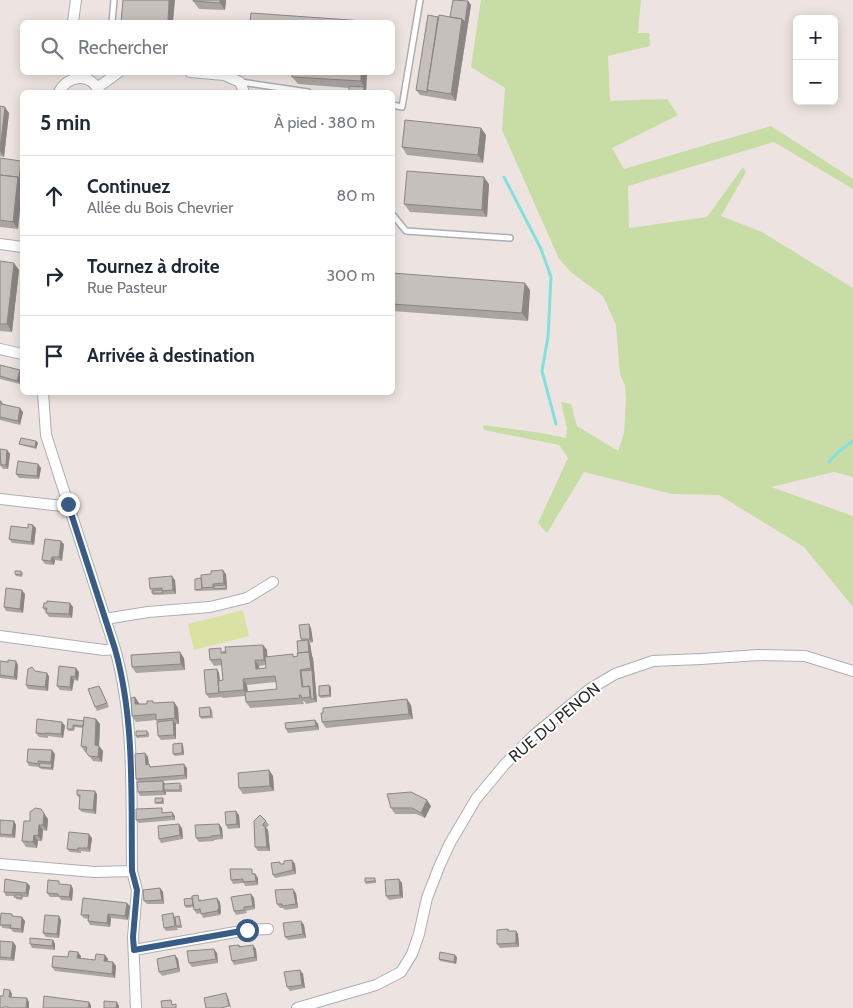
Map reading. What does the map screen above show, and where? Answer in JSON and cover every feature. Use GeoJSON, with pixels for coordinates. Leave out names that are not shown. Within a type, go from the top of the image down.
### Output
{"type":"FeatureCollection","features":[{"type":"Feature","properties":{"kind":"street"},"geometry":{"type":"LineString","coordinates":[[72,20],[76,0]]}},
{"type":"Feature","properties":{"kind":"street"},"geometry":{"type":"LineString","coordinates":[[61,90],[72,76],[91,81],[98,90],[116,75]]}},
{"type":"Feature","properties":{"kind":"street"},"geometry":{"type":"LineString","coordinates":[[224,75],[240,82],[243,90]]}},
{"type":"Feature","properties":{"kind":"street"},"geometry":{"type":"LineString","coordinates":[[0,244],[20,247]]}},
{"type":"Feature","properties":{"kind":"street"},"geometry":{"type":"LineString","coordinates":[[0,349],[20,354]]}},
{"type":"Feature","properties":{"kind":"street"},"geometry":{"type":"LineString","coordinates":[[42,395],[46,435],[115,649],[125,695],[129,730],[132,871],[137,890],[133,937],[136,1008]]}},
{"type":"Feature","properties":{"kind":"street"},"geometry":{"type":"LineString","coordinates":[[0,499],[62,506],[68,504]]}},
{"type":"Feature","properties":{"kind":"street"},"geometry":{"type":"LineString","coordinates":[[105,619],[146,612],[210,607],[247,598],[273,582]]}},
{"type":"Feature","properties":{"kind":"street"},"geometry":{"type":"LineString","coordinates":[[0,636],[104,650],[115,649]]}},
{"type":"Feature","properties":{"kind":"street","name":"RUE DU PENON"},"geometry":{"type":"LineString","coordinates":[[297,1008],[376,984],[401,972],[412,954],[419,934],[427,898],[439,868],[450,843],[476,799],[505,764],[534,736],[590,689],[615,674],[653,661],[758,655],[806,656],[853,671]]}},
{"type":"Feature","properties":{"kind":"street"},"geometry":{"type":"LineString","coordinates":[[0,864],[94,872],[132,871]]}},
{"type":"Feature","properties":{"kind":"street"},"geometry":{"type":"LineString","coordinates":[[134,950],[247,930],[268,929]]}},
{"type":"Feature","properties":{"kind":"lane"},"geometry":{"type":"LineString","coordinates":[[112,20],[114,0]]}},
{"type":"Feature","properties":{"kind":"lane"},"geometry":{"type":"LineString","coordinates":[[395,106],[402,107],[420,0]]}},
{"type":"Feature","properties":{"kind":"lane"},"geometry":{"type":"LineString","coordinates":[[240,82],[294,90]]}},
{"type":"Feature","properties":{"kind":"lane"},"geometry":{"type":"LineString","coordinates":[[395,218],[406,231],[510,238]]}},
{"type":"Feature","properties":{"kind":"green space"},"geometry":{"type":"Polygon","coordinates":[[[481,0],[641,0],[638,33],[649,33],[650,46],[608,56],[610,101],[667,99],[678,115],[612,148],[624,169],[771,126],[853,179],[853,189],[774,142],[628,186],[629,228],[707,217],[743,167],[746,172],[721,216],[762,232],[853,288],[853,477],[834,472],[771,487],[853,516],[853,607],[804,547],[719,495],[672,494],[584,472],[547,533],[538,523],[568,458],[559,445],[484,430],[483,425],[566,438],[567,428],[561,402],[571,404],[577,426],[618,451],[624,433],[625,385],[620,374],[616,325],[603,296],[572,273],[559,259],[502,130],[505,88],[471,67],[481,0]]]}},
{"type":"Feature","properties":{"kind":"green space"},"geometry":{"type":"Polygon","coordinates":[[[243,610],[249,636],[194,650],[188,624],[243,610]]]}},
{"type":"Feature","properties":{"kind":"building"},"geometry":{"type":"Polygon","coordinates":[[[123,0],[169,0],[168,20],[121,20],[123,0]]]}},
{"type":"Feature","properties":{"kind":"building"},"geometry":{"type":"Polygon","coordinates":[[[220,0],[220,3],[193,1],[220,0]]]}},
{"type":"Feature","properties":{"kind":"building"},"geometry":{"type":"Polygon","coordinates":[[[453,0],[468,1],[465,22],[462,19],[450,17],[453,0]]]}},
{"type":"Feature","properties":{"kind":"building"},"geometry":{"type":"Polygon","coordinates":[[[251,13],[350,20],[250,20],[251,13]]]}},
{"type":"Feature","properties":{"kind":"building"},"geometry":{"type":"Polygon","coordinates":[[[428,15],[438,17],[428,92],[416,90],[428,15]]]}},
{"type":"Feature","properties":{"kind":"building"},"geometry":{"type":"Polygon","coordinates":[[[439,15],[462,19],[451,94],[427,90],[439,15]]]}},
{"type":"Feature","properties":{"kind":"building"},"geometry":{"type":"Polygon","coordinates":[[[292,75],[361,75],[361,81],[292,77],[292,75]]]}},
{"type":"Feature","properties":{"kind":"building"},"geometry":{"type":"Polygon","coordinates":[[[349,86],[364,87],[364,90],[349,90],[349,86]]]}},
{"type":"Feature","properties":{"kind":"building"},"geometry":{"type":"Polygon","coordinates":[[[0,106],[5,107],[0,150],[0,106]]]}},
{"type":"Feature","properties":{"kind":"building"},"geometry":{"type":"Polygon","coordinates":[[[405,120],[481,128],[478,155],[402,147],[405,120]]]}},
{"type":"Feature","properties":{"kind":"building"},"geometry":{"type":"Polygon","coordinates":[[[0,158],[20,161],[19,179],[18,177],[0,175],[0,158]]]}},
{"type":"Feature","properties":{"kind":"building"},"geometry":{"type":"Polygon","coordinates":[[[407,171],[484,177],[482,210],[404,204],[407,171]]]}},
{"type":"Feature","properties":{"kind":"building"},"geometry":{"type":"Polygon","coordinates":[[[0,175],[18,177],[13,222],[0,220],[0,175]]]}},
{"type":"Feature","properties":{"kind":"building"},"geometry":{"type":"Polygon","coordinates":[[[0,261],[14,263],[7,324],[0,324],[0,261]]]}},
{"type":"Feature","properties":{"kind":"building"},"geometry":{"type":"Polygon","coordinates":[[[395,273],[525,283],[522,313],[395,304],[395,273]]]}},
{"type":"Feature","properties":{"kind":"building"},"geometry":{"type":"Polygon","coordinates":[[[0,365],[20,370],[17,381],[0,376],[0,365]]]}},
{"type":"Feature","properties":{"kind":"building"},"geometry":{"type":"Polygon","coordinates":[[[0,401],[1,404],[20,408],[18,421],[0,417],[0,401]]]}},
{"type":"Feature","properties":{"kind":"building"},"geometry":{"type":"Polygon","coordinates":[[[21,438],[36,441],[35,447],[19,444],[21,438]]]}},
{"type":"Feature","properties":{"kind":"building"},"geometry":{"type":"Polygon","coordinates":[[[0,449],[7,450],[6,465],[1,465],[0,449]]]}},
{"type":"Feature","properties":{"kind":"building"},"geometry":{"type":"Polygon","coordinates":[[[18,461],[38,464],[37,476],[16,474],[18,461]]]}},
{"type":"Feature","properties":{"kind":"building"},"geometry":{"type":"Polygon","coordinates":[[[28,524],[33,525],[31,542],[9,539],[11,526],[28,528],[28,524]]]}},
{"type":"Feature","properties":{"kind":"building"},"geometry":{"type":"Polygon","coordinates":[[[45,539],[61,541],[59,557],[52,557],[51,561],[42,560],[45,539]]]}},
{"type":"Feature","properties":{"kind":"building"},"geometry":{"type":"Polygon","coordinates":[[[223,570],[224,583],[202,588],[201,575],[211,574],[211,571],[223,570]]]}},
{"type":"Feature","properties":{"kind":"building"},"geometry":{"type":"Polygon","coordinates":[[[15,571],[21,571],[21,575],[15,574],[15,571]]]}},
{"type":"Feature","properties":{"kind":"building"},"geometry":{"type":"Polygon","coordinates":[[[172,576],[173,590],[162,591],[162,588],[150,589],[149,578],[172,576]]]}},
{"type":"Feature","properties":{"kind":"building"},"geometry":{"type":"Polygon","coordinates":[[[201,578],[202,589],[195,590],[195,579],[201,578]]]}},
{"type":"Feature","properties":{"kind":"building"},"geometry":{"type":"Polygon","coordinates":[[[226,585],[226,588],[214,589],[214,586],[226,585]]]}},
{"type":"Feature","properties":{"kind":"building"},"geometry":{"type":"Polygon","coordinates":[[[6,588],[22,590],[20,609],[4,607],[6,588]]]}},
{"type":"Feature","properties":{"kind":"building"},"geometry":{"type":"Polygon","coordinates":[[[162,590],[163,593],[152,593],[152,591],[162,590]]]}},
{"type":"Feature","properties":{"kind":"building"},"geometry":{"type":"Polygon","coordinates":[[[47,601],[70,603],[69,614],[46,613],[47,608],[43,608],[44,603],[47,603],[47,601]]]}},
{"type":"Feature","properties":{"kind":"building"},"geometry":{"type":"Polygon","coordinates":[[[309,624],[310,639],[301,639],[299,625],[309,624]]]}},
{"type":"Feature","properties":{"kind":"building"},"geometry":{"type":"Polygon","coordinates":[[[308,640],[309,652],[298,653],[297,641],[308,640]]]}},
{"type":"Feature","properties":{"kind":"building"},"geometry":{"type":"Polygon","coordinates":[[[263,645],[264,660],[255,660],[256,669],[266,668],[265,657],[293,654],[293,657],[298,656],[297,653],[309,652],[311,668],[300,670],[302,687],[309,686],[310,697],[302,698],[299,695],[300,698],[246,702],[245,692],[277,689],[275,676],[243,679],[244,690],[219,692],[218,681],[223,680],[221,659],[210,660],[209,649],[221,648],[221,653],[226,653],[225,647],[263,645]]]}},
{"type":"Feature","properties":{"kind":"building"},"geometry":{"type":"Polygon","coordinates":[[[180,652],[181,664],[132,667],[131,655],[180,652]]]}},
{"type":"Feature","properties":{"kind":"building"},"geometry":{"type":"Polygon","coordinates":[[[8,660],[16,661],[14,677],[0,675],[0,661],[8,662],[8,660]]]}},
{"type":"Feature","properties":{"kind":"building"},"geometry":{"type":"Polygon","coordinates":[[[59,666],[76,668],[75,677],[71,676],[70,687],[57,686],[59,666]]]}},
{"type":"Feature","properties":{"kind":"building"},"geometry":{"type":"Polygon","coordinates":[[[32,667],[35,671],[47,673],[45,687],[26,685],[28,669],[32,667]]]}},
{"type":"Feature","properties":{"kind":"building"},"geometry":{"type":"Polygon","coordinates":[[[217,669],[219,693],[206,694],[204,670],[217,669]]]}},
{"type":"Feature","properties":{"kind":"building"},"geometry":{"type":"Polygon","coordinates":[[[312,670],[314,699],[311,699],[309,686],[303,687],[301,671],[312,670]]]}},
{"type":"Feature","properties":{"kind":"building"},"geometry":{"type":"Polygon","coordinates":[[[329,685],[330,695],[319,696],[319,686],[329,685]]]}},
{"type":"Feature","properties":{"kind":"building"},"geometry":{"type":"Polygon","coordinates":[[[99,686],[107,703],[95,707],[88,689],[99,686]]]}},
{"type":"Feature","properties":{"kind":"building"},"geometry":{"type":"Polygon","coordinates":[[[135,697],[135,704],[147,704],[147,701],[153,701],[153,703],[174,702],[175,718],[156,720],[156,714],[132,716],[131,698],[135,697]]]}},
{"type":"Feature","properties":{"kind":"building"},"geometry":{"type":"Polygon","coordinates":[[[407,699],[409,714],[322,722],[321,713],[323,713],[323,708],[407,699]]]}},
{"type":"Feature","properties":{"kind":"building"},"geometry":{"type":"Polygon","coordinates":[[[210,707],[211,716],[200,717],[199,708],[210,707]]]}},
{"type":"Feature","properties":{"kind":"building"},"geometry":{"type":"Polygon","coordinates":[[[84,717],[96,719],[95,745],[99,746],[98,757],[89,756],[86,752],[87,747],[81,746],[84,717]]]}},
{"type":"Feature","properties":{"kind":"building"},"geometry":{"type":"Polygon","coordinates":[[[37,719],[62,722],[61,734],[36,733],[37,719]]]}},
{"type":"Feature","properties":{"kind":"building"},"geometry":{"type":"Polygon","coordinates":[[[68,719],[84,721],[83,726],[73,725],[73,729],[67,729],[68,719]]]}},
{"type":"Feature","properties":{"kind":"building"},"geometry":{"type":"Polygon","coordinates":[[[173,720],[174,735],[158,736],[157,722],[173,720]]]}},
{"type":"Feature","properties":{"kind":"building"},"geometry":{"type":"Polygon","coordinates":[[[315,720],[316,726],[286,729],[285,723],[315,720]]]}},
{"type":"Feature","properties":{"kind":"building"},"geometry":{"type":"Polygon","coordinates":[[[136,731],[147,731],[147,735],[136,736],[136,731]]]}},
{"type":"Feature","properties":{"kind":"building"},"geometry":{"type":"Polygon","coordinates":[[[182,743],[182,753],[173,754],[173,744],[182,743]]]}},
{"type":"Feature","properties":{"kind":"building"},"geometry":{"type":"Polygon","coordinates":[[[28,749],[52,750],[51,762],[38,761],[38,764],[27,762],[28,749]]]}},
{"type":"Feature","properties":{"kind":"building"},"geometry":{"type":"Polygon","coordinates":[[[145,753],[146,765],[149,764],[150,767],[184,764],[185,775],[136,779],[135,754],[145,753]]]}},
{"type":"Feature","properties":{"kind":"building"},"geometry":{"type":"Polygon","coordinates":[[[40,763],[52,764],[51,768],[39,767],[40,763]]]}},
{"type":"Feature","properties":{"kind":"building"},"geometry":{"type":"Polygon","coordinates":[[[269,770],[270,786],[239,788],[238,773],[269,770]]]}},
{"type":"Feature","properties":{"kind":"building"},"geometry":{"type":"Polygon","coordinates":[[[163,781],[163,791],[138,792],[137,782],[163,781]]]}},
{"type":"Feature","properties":{"kind":"building"},"geometry":{"type":"Polygon","coordinates":[[[180,783],[180,790],[164,790],[164,784],[180,783]]]}},
{"type":"Feature","properties":{"kind":"building"},"geometry":{"type":"Polygon","coordinates":[[[77,790],[95,791],[93,810],[79,809],[80,795],[77,795],[77,790]]]}},
{"type":"Feature","properties":{"kind":"building"},"geometry":{"type":"Polygon","coordinates":[[[411,792],[427,800],[421,813],[412,808],[391,808],[387,794],[411,792]]]}},
{"type":"Feature","properties":{"kind":"building"},"geometry":{"type":"Polygon","coordinates":[[[155,798],[163,798],[162,802],[155,803],[155,798]]]}},
{"type":"Feature","properties":{"kind":"building"},"geometry":{"type":"Polygon","coordinates":[[[35,808],[41,809],[44,813],[43,825],[39,825],[38,836],[34,835],[33,842],[22,841],[24,821],[30,821],[30,812],[35,808]]]}},
{"type":"Feature","properties":{"kind":"building"},"geometry":{"type":"Polygon","coordinates":[[[162,808],[162,813],[172,812],[173,816],[136,820],[136,809],[162,808]]]}},
{"type":"Feature","properties":{"kind":"building"},"geometry":{"type":"Polygon","coordinates":[[[236,811],[237,824],[226,825],[225,812],[236,811]]]}},
{"type":"Feature","properties":{"kind":"building"},"geometry":{"type":"Polygon","coordinates":[[[260,815],[266,821],[263,826],[265,826],[267,847],[255,847],[254,821],[260,815]]]}},
{"type":"Feature","properties":{"kind":"building"},"geometry":{"type":"Polygon","coordinates":[[[0,820],[14,821],[12,835],[0,834],[0,820]]]}},
{"type":"Feature","properties":{"kind":"building"},"geometry":{"type":"Polygon","coordinates":[[[179,824],[180,835],[159,839],[158,826],[179,824]]]}},
{"type":"Feature","properties":{"kind":"building"},"geometry":{"type":"Polygon","coordinates":[[[219,824],[221,835],[196,838],[195,825],[219,824]]]}},
{"type":"Feature","properties":{"kind":"building"},"geometry":{"type":"Polygon","coordinates":[[[69,832],[89,834],[88,848],[78,848],[78,850],[67,849],[69,832]]]}},
{"type":"Feature","properties":{"kind":"building"},"geometry":{"type":"Polygon","coordinates":[[[292,860],[293,870],[273,875],[271,863],[280,862],[280,864],[284,864],[284,861],[292,860]]]}},
{"type":"Feature","properties":{"kind":"building"},"geometry":{"type":"Polygon","coordinates":[[[230,869],[252,869],[252,874],[255,874],[256,881],[243,882],[243,879],[231,880],[230,869]]]}},
{"type":"Feature","properties":{"kind":"building"},"geometry":{"type":"Polygon","coordinates":[[[365,878],[375,878],[375,881],[365,882],[365,878]]]}},
{"type":"Feature","properties":{"kind":"building"},"geometry":{"type":"Polygon","coordinates":[[[5,879],[27,883],[26,893],[4,892],[5,879]]]}},
{"type":"Feature","properties":{"kind":"building"},"geometry":{"type":"Polygon","coordinates":[[[399,879],[400,895],[386,896],[385,880],[399,879]]]}},
{"type":"Feature","properties":{"kind":"building"},"geometry":{"type":"Polygon","coordinates":[[[48,880],[59,881],[59,884],[71,885],[69,897],[47,893],[48,880]]]}},
{"type":"Feature","properties":{"kind":"building"},"geometry":{"type":"Polygon","coordinates":[[[160,888],[162,900],[144,901],[143,890],[160,888]]]}},
{"type":"Feature","properties":{"kind":"building"},"geometry":{"type":"Polygon","coordinates":[[[293,889],[296,904],[282,906],[282,904],[277,904],[275,890],[293,889]]]}},
{"type":"Feature","properties":{"kind":"building"},"geometry":{"type":"Polygon","coordinates":[[[251,894],[253,906],[244,907],[244,910],[234,911],[231,897],[251,894]]]}},
{"type":"Feature","properties":{"kind":"building"},"geometry":{"type":"Polygon","coordinates":[[[15,895],[22,895],[21,898],[14,897],[15,895]]]}},
{"type":"Feature","properties":{"kind":"building"},"geometry":{"type":"Polygon","coordinates":[[[198,895],[199,901],[217,898],[219,908],[217,911],[201,914],[200,909],[194,910],[192,896],[198,895]]]}},
{"type":"Feature","properties":{"kind":"building"},"geometry":{"type":"Polygon","coordinates":[[[83,898],[127,903],[125,916],[108,914],[107,923],[88,921],[89,915],[81,915],[83,898]]]}},
{"type":"Feature","properties":{"kind":"building"},"geometry":{"type":"Polygon","coordinates":[[[192,898],[193,905],[185,906],[184,899],[192,898]]]}},
{"type":"Feature","properties":{"kind":"building"},"geometry":{"type":"Polygon","coordinates":[[[1,913],[22,917],[21,929],[10,928],[11,925],[0,925],[1,913]]]}},
{"type":"Feature","properties":{"kind":"building"},"geometry":{"type":"Polygon","coordinates":[[[173,913],[175,926],[164,928],[162,915],[173,913]]]}},
{"type":"Feature","properties":{"kind":"building"},"geometry":{"type":"Polygon","coordinates":[[[45,915],[59,916],[57,934],[43,933],[45,915]]]}},
{"type":"Feature","properties":{"kind":"building"},"geometry":{"type":"Polygon","coordinates":[[[179,916],[181,926],[176,926],[175,917],[179,916]]]}},
{"type":"Feature","properties":{"kind":"building"},"geometry":{"type":"Polygon","coordinates":[[[301,921],[303,934],[285,937],[283,923],[301,921]]]}},
{"type":"Feature","properties":{"kind":"building"},"geometry":{"type":"Polygon","coordinates":[[[508,929],[508,931],[516,931],[516,943],[497,944],[497,930],[508,929]]]}},
{"type":"Feature","properties":{"kind":"building"},"geometry":{"type":"Polygon","coordinates":[[[30,938],[53,940],[52,946],[30,944],[30,938]]]}},
{"type":"Feature","properties":{"kind":"building"},"geometry":{"type":"Polygon","coordinates":[[[0,941],[13,942],[11,958],[0,957],[0,941]]]}},
{"type":"Feature","properties":{"kind":"building"},"geometry":{"type":"Polygon","coordinates":[[[239,945],[239,947],[253,945],[255,957],[232,961],[229,946],[239,945]]]}},
{"type":"Feature","properties":{"kind":"building"},"geometry":{"type":"Polygon","coordinates":[[[214,949],[216,959],[189,963],[187,951],[214,949]]]}},
{"type":"Feature","properties":{"kind":"building"},"geometry":{"type":"Polygon","coordinates":[[[69,951],[78,952],[77,958],[95,960],[96,954],[105,955],[104,961],[113,962],[112,974],[52,967],[53,956],[68,957],[69,951]]]}},
{"type":"Feature","properties":{"kind":"building"},"geometry":{"type":"Polygon","coordinates":[[[440,952],[455,955],[454,962],[439,959],[440,952]]]}},
{"type":"Feature","properties":{"kind":"building"},"geometry":{"type":"Polygon","coordinates":[[[175,955],[178,968],[159,972],[157,959],[175,955]]]}},
{"type":"Feature","properties":{"kind":"building"},"geometry":{"type":"Polygon","coordinates":[[[300,970],[302,985],[287,987],[284,972],[300,970]]]}},
{"type":"Feature","properties":{"kind":"building"},"geometry":{"type":"Polygon","coordinates":[[[4,989],[10,990],[9,997],[27,998],[26,1008],[0,1008],[0,996],[3,996],[4,989]]]}},
{"type":"Feature","properties":{"kind":"building"},"geometry":{"type":"Polygon","coordinates":[[[226,993],[229,1006],[206,1008],[204,998],[226,993]]]}},
{"type":"Feature","properties":{"kind":"building"},"geometry":{"type":"Polygon","coordinates":[[[44,996],[89,1002],[88,1008],[43,1008],[44,996]]]}},
{"type":"Feature","properties":{"kind":"building"},"geometry":{"type":"Polygon","coordinates":[[[171,1000],[172,1005],[176,1004],[176,1008],[162,1008],[161,1001],[171,1000]]]}},
{"type":"Feature","properties":{"kind":"building"},"geometry":{"type":"Polygon","coordinates":[[[104,1001],[117,1002],[116,1008],[104,1008],[104,1001]]]}},
{"type":"Feature","properties":{"kind":"waterway"},"geometry":{"type":"LineString","coordinates":[[504,177],[541,249],[551,277],[548,337],[542,371],[556,424]]}},
{"type":"Feature","properties":{"kind":"waterway"},"geometry":{"type":"LineString","coordinates":[[829,462],[838,452],[853,441]]}},
{"type":"Feature","properties":{"kind":"route"},"geometry":{"type":"LineString","coordinates":[[68,504],[115,649],[126,703],[130,748],[132,871],[137,890],[133,937],[134,950],[247,930]]}}]}
